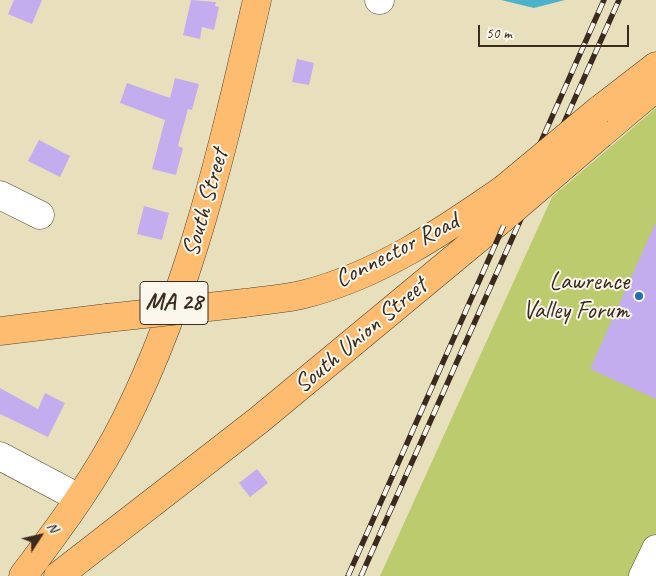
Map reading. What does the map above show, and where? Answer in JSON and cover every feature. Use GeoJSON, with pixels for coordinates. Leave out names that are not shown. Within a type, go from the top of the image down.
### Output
{"type":"FeatureCollection","features":[{"type":"Feature","properties":{"kind":"main road","name":"South Street"},"geometry":{"type":"LineString","coordinates":[[23,576],[67,519],[124,422],[161,340],[198,235],[231,115],[257,0]]}},
{"type":"Feature","properties":{"kind":"main road"},"geometry":{"type":"LineString","coordinates":[[600,122],[656,66]]}},
{"type":"Feature","properties":{"kind":"main road","name":"South Union Street"},"geometry":{"type":"LineString","coordinates":[[58,576],[259,420],[506,201],[600,122],[656,87]]}},
{"type":"Feature","properties":{"kind":"main road","name":"Connector Road"},"geometry":{"type":"LineString","coordinates":[[0,331],[304,295],[359,276],[506,201]]}},
{"type":"Feature","properties":{"kind":"street"},"geometry":{"type":"LineString","coordinates":[[0,195],[40,215]]}},
{"type":"Feature","properties":{"kind":"street"},"geometry":{"type":"LineString","coordinates":[[0,456],[79,498]]}},
{"type":"Feature","properties":{"kind":"street"},"geometry":{"type":"LineString","coordinates":[[643,576],[656,550]]}},
{"type":"Feature","properties":{"kind":"green space"},"geometry":{"type":"Polygon","coordinates":[[[656,108],[656,576],[380,576],[552,197],[656,108]]]}},
{"type":"Feature","properties":{"kind":"water"},"geometry":{"type":"Polygon","coordinates":[[[501,0],[565,0],[534,8],[501,0]]]}},
{"type":"Feature","properties":{"kind":"building"},"geometry":{"type":"Polygon","coordinates":[[[14,0],[42,0],[32,24],[8,14],[14,0]]]}},
{"type":"Feature","properties":{"kind":"building"},"geometry":{"type":"Polygon","coordinates":[[[191,0],[216,2],[215,6],[219,7],[214,30],[202,27],[200,39],[183,35],[191,0]]]}},
{"type":"Feature","properties":{"kind":"building"},"geometry":{"type":"Polygon","coordinates":[[[297,59],[314,63],[309,85],[292,82],[297,59]]]}},
{"type":"Feature","properties":{"kind":"building"},"geometry":{"type":"Polygon","coordinates":[[[175,78],[199,84],[192,110],[188,109],[178,146],[183,148],[176,175],[152,169],[165,120],[120,103],[127,83],[170,98],[175,78]]]}},
{"type":"Feature","properties":{"kind":"building"},"geometry":{"type":"Polygon","coordinates":[[[39,140],[70,156],[60,177],[28,161],[39,140]]]}},
{"type":"Feature","properties":{"kind":"building"},"geometry":{"type":"Polygon","coordinates":[[[144,206],[169,213],[162,240],[137,234],[144,206]]]}},
{"type":"Feature","properties":{"kind":"building","name":"Lawrence Valley Forum"},"geometry":{"type":"Polygon","coordinates":[[[656,222],[656,399],[590,369],[656,222]]]}},
{"type":"Feature","properties":{"kind":"building"},"geometry":{"type":"Polygon","coordinates":[[[0,388],[38,409],[45,393],[65,403],[48,437],[0,414],[0,388]]]}},
{"type":"Feature","properties":{"kind":"building"},"geometry":{"type":"Polygon","coordinates":[[[257,469],[268,483],[250,497],[239,483],[257,469]]]}},
{"type":"Feature","properties":{"kind":"railway"},"geometry":{"type":"LineString","coordinates":[[348,576],[604,0]]}},
{"type":"Feature","properties":{"kind":"railway"},"geometry":{"type":"LineString","coordinates":[[361,576],[619,0]]}},
{"type":"Feature","properties":{"kind":"place","name":"Lawrence Valley Forum"},"geometry":{"type":"Point","coordinates":[639,296]}}]}
